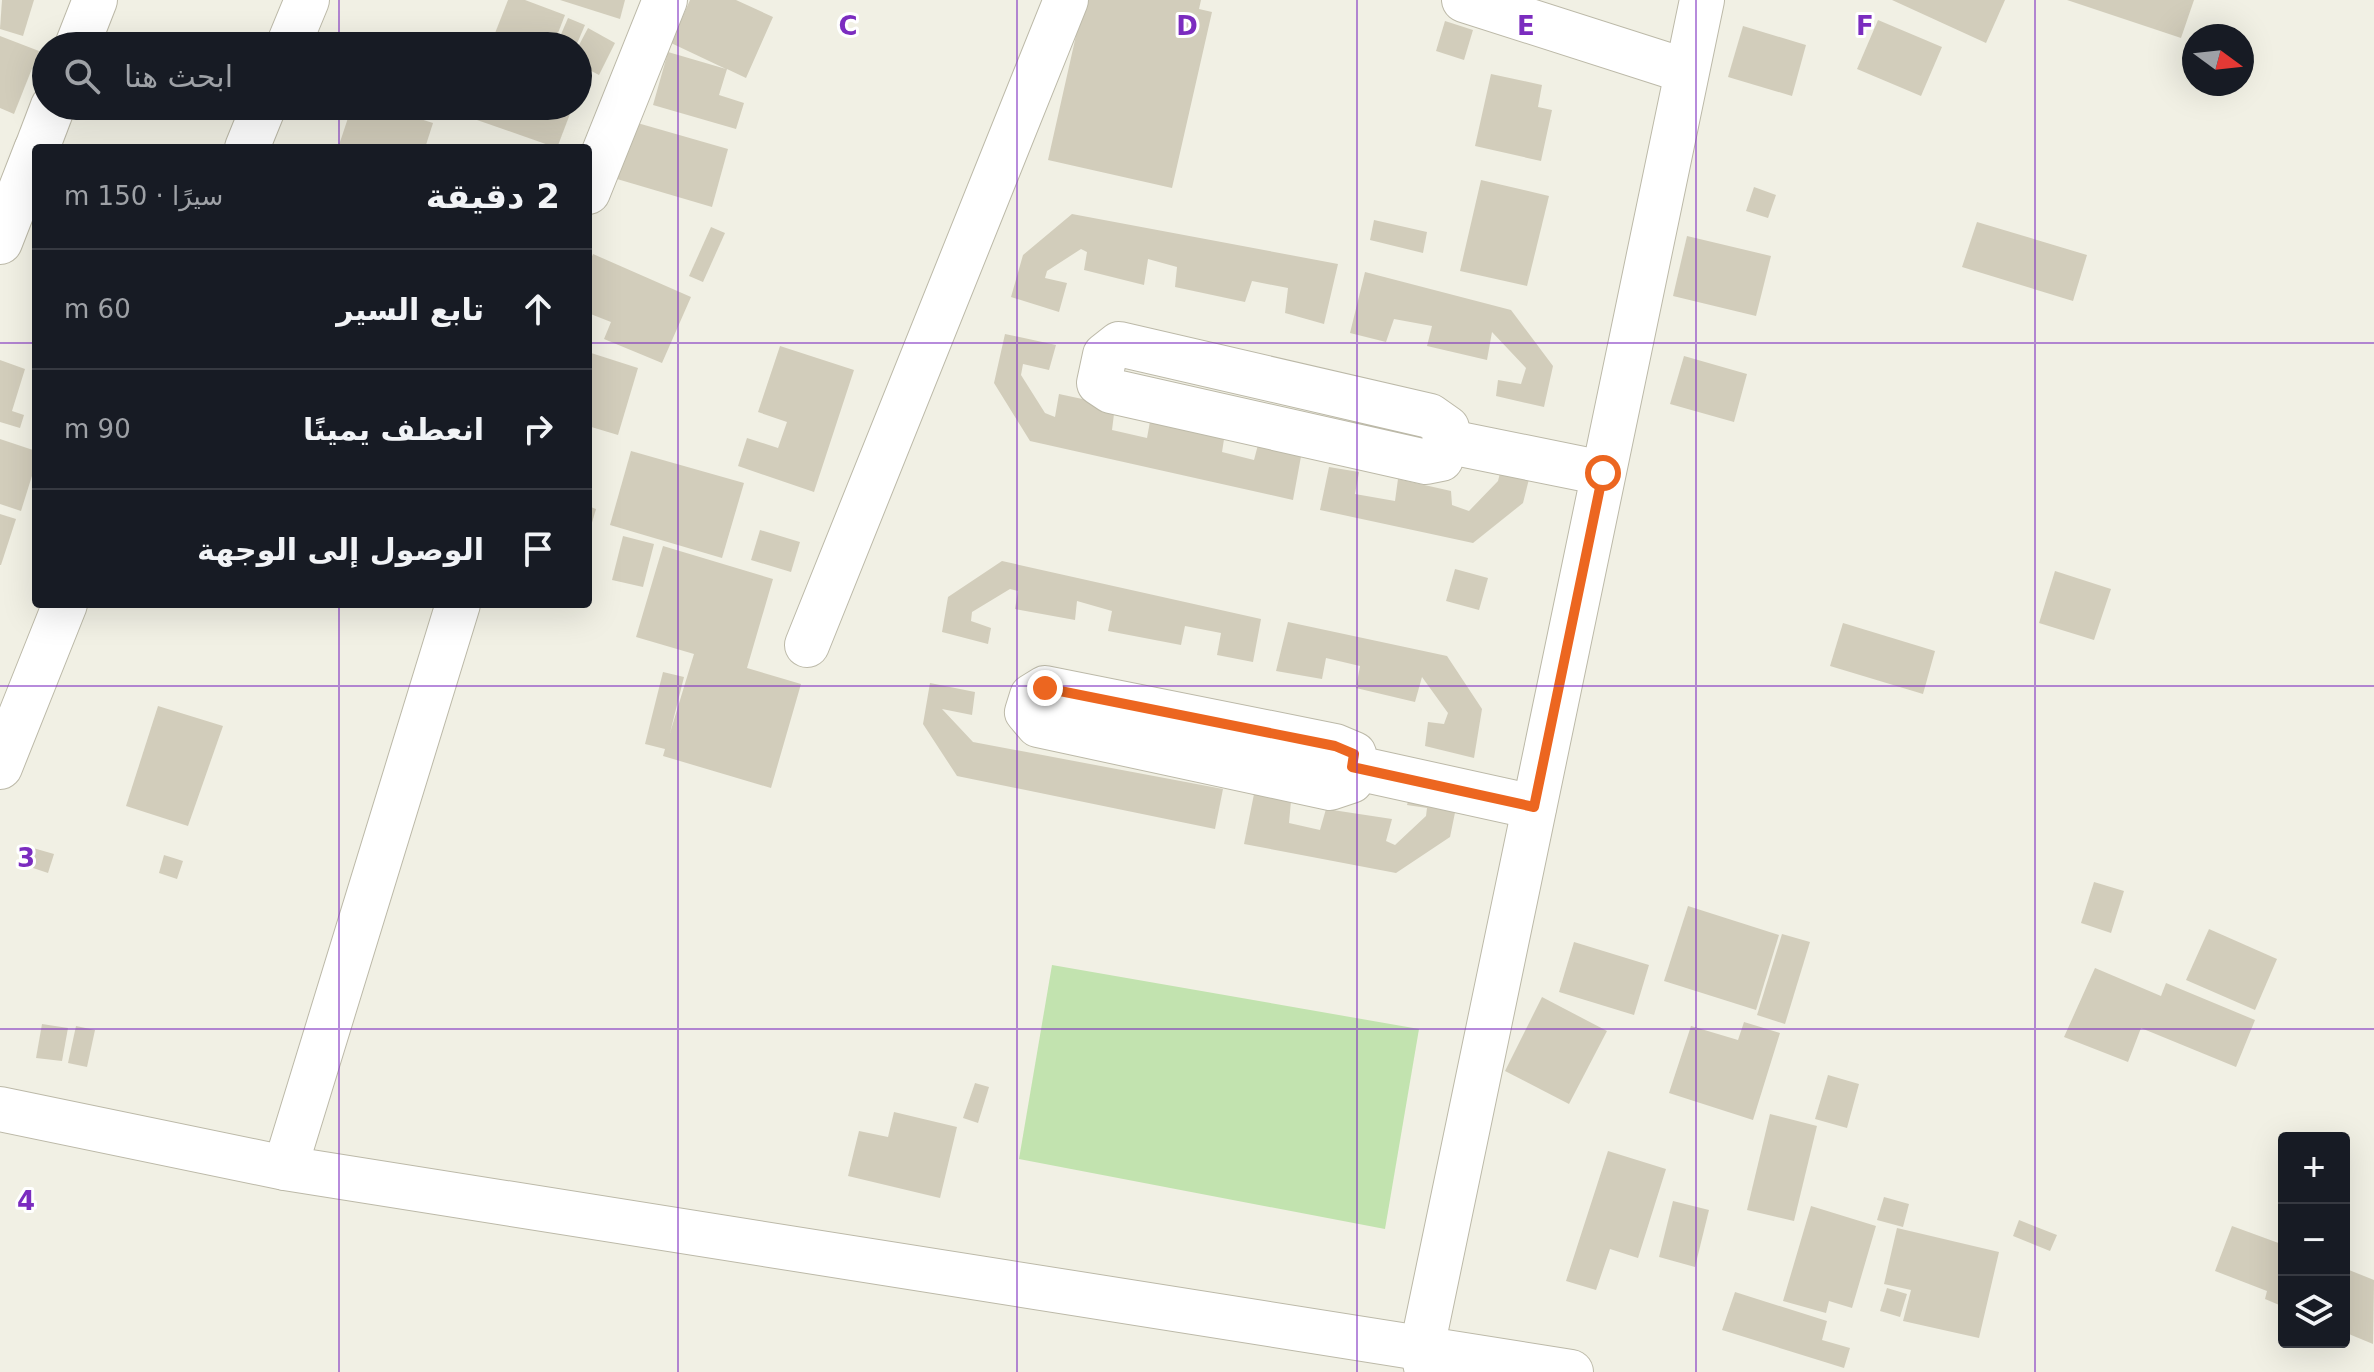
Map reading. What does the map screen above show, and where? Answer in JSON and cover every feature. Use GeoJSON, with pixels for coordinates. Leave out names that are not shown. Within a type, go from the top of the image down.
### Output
{"type":"FeatureCollection","features":[{"type":"Feature","properties":{"kind":"street"},"geometry":{"type":"LineString","coordinates":[[82,32],[95,0]]}},
{"type":"Feature","properties":{"kind":"street"},"geometry":{"type":"LineString","coordinates":[[294,32],[307,0]]}},
{"type":"Feature","properties":{"kind":"street"},"geometry":{"type":"LineString","coordinates":[[592,182],[665,0]]}},
{"type":"Feature","properties":{"kind":"street"},"geometry":{"type":"LineString","coordinates":[[807,645],[1066,0]]}},
{"type":"Feature","properties":{"kind":"street"},"geometry":{"type":"LineString","coordinates":[[1464,0],[1686,71]]}},
{"type":"Feature","properties":{"kind":"street"},"geometry":{"type":"LineString","coordinates":[[1425,1360],[1534,807],[1702,0]]}},
{"type":"Feature","properties":{"kind":"street"},"geometry":{"type":"LineString","coordinates":[[38,144],[47,120]]}},
{"type":"Feature","properties":{"kind":"street"},"geometry":{"type":"LineString","coordinates":[[249,144],[258,120]]}},
{"type":"Feature","properties":{"kind":"street"},"geometry":{"type":"LineString","coordinates":[[0,242],[32,159]]}},
{"type":"Feature","properties":{"kind":"street"},"geometry":{"type":"LineString","coordinates":[[1119,344],[1430,416],[1447,428],[1445,441],[1441,459],[1426,462],[1111,391],[1099,383],[1105,355],[1119,344]]}},
{"type":"Feature","properties":{"kind":"street"},"geometry":{"type":"LineString","coordinates":[[1445,441],[1603,473]]}},
{"type":"Feature","properties":{"kind":"street"},"geometry":{"type":"LineString","coordinates":[[0,767],[63,608]]}},
{"type":"Feature","properties":{"kind":"street"},"geometry":{"type":"LineString","coordinates":[[285,1168],[457,608]]}},
{"type":"Feature","properties":{"kind":"street"},"geometry":{"type":"LineString","coordinates":[[1045,688],[1335,746],[1354,754],[1352,767],[1351,781],[1330,788],[1038,725],[1027,712],[1032,696],[1045,688]]}},
{"type":"Feature","properties":{"kind":"street"},"geometry":{"type":"LineString","coordinates":[[1352,767],[1534,807]]}},
{"type":"Feature","properties":{"kind":"street"},"geometry":{"type":"LineString","coordinates":[[0,1109],[285,1168],[1425,1360],[1571,1372]]}},
{"type":"Feature","properties":{"kind":"green space"},"geometry":{"type":"Polygon","coordinates":[[[1052,965],[1419,1029],[1385,1229],[1019,1159],[1052,965]]]}},
{"type":"Feature","properties":{"kind":"building"},"geometry":{"type":"Polygon","coordinates":[[[2,0],[34,0],[23,36],[0,29],[2,0]]]}},
{"type":"Feature","properties":{"kind":"building"},"geometry":{"type":"Polygon","coordinates":[[[508,0],[525,0],[565,15],[558,32],[495,32],[508,0]]]}},
{"type":"Feature","properties":{"kind":"building"},"geometry":{"type":"Polygon","coordinates":[[[560,0],[625,0],[620,19],[560,0]]]}},
{"type":"Feature","properties":{"kind":"building"},"geometry":{"type":"Polygon","coordinates":[[[690,0],[736,0],[773,17],[746,78],[727,69],[719,95],[744,103],[736,129],[653,105],[668,52],[726,69],[671,43],[690,0]]]}},
{"type":"Feature","properties":{"kind":"building"},"geometry":{"type":"Polygon","coordinates":[[[1084,0],[1201,0],[1199,9],[1212,12],[1172,188],[1048,160],[1084,0]]]}},
{"type":"Feature","properties":{"kind":"building"},"geometry":{"type":"Polygon","coordinates":[[[1892,0],[2005,0],[1986,43],[1892,0]]]}},
{"type":"Feature","properties":{"kind":"building"},"geometry":{"type":"Polygon","coordinates":[[[2067,0],[2194,0],[2186,24],[2182,24],[2181,38],[2067,0]]]}},
{"type":"Feature","properties":{"kind":"building"},"geometry":{"type":"Polygon","coordinates":[[[568,18],[585,25],[582,32],[562,32],[568,18]]]}},
{"type":"Feature","properties":{"kind":"building"},"geometry":{"type":"Polygon","coordinates":[[[1878,20],[1942,47],[1921,96],[1857,69],[1878,20]]]}},
{"type":"Feature","properties":{"kind":"building"},"geometry":{"type":"Polygon","coordinates":[[[1445,21],[1473,30],[1464,60],[1436,51],[1445,21]]]}},
{"type":"Feature","properties":{"kind":"building"},"geometry":{"type":"Polygon","coordinates":[[[1743,26],[1806,45],[1792,96],[1728,77],[1743,26]]]}},
{"type":"Feature","properties":{"kind":"building"},"geometry":{"type":"Polygon","coordinates":[[[588,28],[615,43],[599,75],[592,71],[592,32],[586,32],[588,28]]]}},
{"type":"Feature","properties":{"kind":"building"},"geometry":{"type":"Polygon","coordinates":[[[0,36],[32,48],[32,69],[14,114],[0,108],[0,36]]]}},
{"type":"Feature","properties":{"kind":"building"},"geometry":{"type":"Polygon","coordinates":[[[1491,74],[1542,85],[1538,107],[1552,110],[1541,161],[1475,146],[1491,74]]]}},
{"type":"Feature","properties":{"kind":"building"},"geometry":{"type":"Polygon","coordinates":[[[347,120],[423,120],[433,123],[426,144],[339,144],[347,120]]]}},
{"type":"Feature","properties":{"kind":"building"},"geometry":{"type":"Polygon","coordinates":[[[477,120],[568,120],[559,144],[546,144],[477,120]]]}},
{"type":"Feature","properties":{"kind":"building"},"geometry":{"type":"Polygon","coordinates":[[[634,122],[728,149],[712,207],[617,179],[634,122]]]}},
{"type":"Feature","properties":{"kind":"building"},"geometry":{"type":"Polygon","coordinates":[[[1481,180],[1549,196],[1527,286],[1460,271],[1481,180]]]}},
{"type":"Feature","properties":{"kind":"building"},"geometry":{"type":"Polygon","coordinates":[[[1754,187],[1776,195],[1768,218],[1746,211],[1754,187]]]}},
{"type":"Feature","properties":{"kind":"building"},"geometry":{"type":"Polygon","coordinates":[[[1072,214],[1338,264],[1324,324],[1285,313],[1288,288],[1252,281],[1245,302],[1175,287],[1177,267],[1148,259],[1144,285],[1084,270],[1087,252],[1081,249],[1047,271],[1045,278],[1067,283],[1059,312],[1011,297],[1023,255],[1072,214]]]}},
{"type":"Feature","properties":{"kind":"building"},"geometry":{"type":"Polygon","coordinates":[[[1374,220],[1427,232],[1423,253],[1370,240],[1374,220]]]}},
{"type":"Feature","properties":{"kind":"building"},"geometry":{"type":"Polygon","coordinates":[[[1977,222],[2087,255],[2073,301],[1962,267],[1977,222]]]}},
{"type":"Feature","properties":{"kind":"building"},"geometry":{"type":"Polygon","coordinates":[[[711,227],[725,233],[703,282],[689,276],[711,227]]]}},
{"type":"Feature","properties":{"kind":"building"},"geometry":{"type":"Polygon","coordinates":[[[1687,236],[1771,256],[1756,316],[1673,296],[1687,236]]]}},
{"type":"Feature","properties":{"kind":"building"},"geometry":{"type":"Polygon","coordinates":[[[593,254],[691,297],[662,363],[604,339],[611,322],[592,315],[593,254]]]}},
{"type":"Feature","properties":{"kind":"building"},"geometry":{"type":"Polygon","coordinates":[[[1365,272],[1511,310],[1553,366],[1544,407],[1496,396],[1498,380],[1521,384],[1526,368],[1492,332],[1487,360],[1427,346],[1432,326],[1394,319],[1386,342],[1350,333],[1365,272]]]}},
{"type":"Feature","properties":{"kind":"building"},"geometry":{"type":"Polygon","coordinates":[[[1005,334],[1056,345],[1049,370],[1023,364],[1021,375],[1045,413],[1055,417],[1059,394],[1115,406],[1112,430],[1147,438],[1151,416],[1225,433],[1222,452],[1254,460],[1259,441],[1302,451],[1293,500],[1030,441],[994,383],[1005,334]]]}},
{"type":"Feature","properties":{"kind":"building"},"geometry":{"type":"Polygon","coordinates":[[[780,346],[854,370],[814,492],[738,466],[747,438],[778,448],[787,422],[758,412],[780,346]]]}},
{"type":"Feature","properties":{"kind":"building"},"geometry":{"type":"Polygon","coordinates":[[[592,353],[638,368],[618,435],[592,427],[592,353]]]}},
{"type":"Feature","properties":{"kind":"building"},"geometry":{"type":"Polygon","coordinates":[[[1684,356],[1747,374],[1734,422],[1670,404],[1684,356]]]}},
{"type":"Feature","properties":{"kind":"building"},"geometry":{"type":"Polygon","coordinates":[[[0,360],[25,369],[12,411],[24,415],[20,428],[0,422],[0,360]]]}},
{"type":"Feature","properties":{"kind":"building"},"geometry":{"type":"Polygon","coordinates":[[[0,439],[32,450],[32,476],[21,511],[0,504],[0,439]]]}},
{"type":"Feature","properties":{"kind":"building"},"geometry":{"type":"Polygon","coordinates":[[[631,451],[744,483],[722,558],[610,525],[631,451]]]}},
{"type":"Feature","properties":{"kind":"building"},"geometry":{"type":"Polygon","coordinates":[[[1533,463],[1523,503],[1473,543],[1320,510],[1329,467],[1359,472],[1355,494],[1395,501],[1398,479],[1451,491],[1452,505],[1469,511],[1498,481],[1500,473],[1533,463]]]}},
{"type":"Feature","properties":{"kind":"building"},"geometry":{"type":"Polygon","coordinates":[[[0,514],[16,519],[1,565],[0,565],[0,514]]]}},
{"type":"Feature","properties":{"kind":"building"},"geometry":{"type":"Polygon","coordinates":[[[760,530],[800,542],[791,572],[751,560],[760,530]]]}},
{"type":"Feature","properties":{"kind":"building"},"geometry":{"type":"Polygon","coordinates":[[[623,536],[654,544],[643,587],[612,580],[623,536]]]}},
{"type":"Feature","properties":{"kind":"building"},"geometry":{"type":"Polygon","coordinates":[[[663,546],[773,579],[747,668],[801,684],[771,788],[663,756],[665,749],[645,744],[663,672],[684,677],[670,733],[694,654],[636,637],[663,546]]]}},
{"type":"Feature","properties":{"kind":"building"},"geometry":{"type":"Polygon","coordinates":[[[1002,561],[1261,619],[1253,662],[1217,655],[1221,633],[1185,626],[1181,645],[1108,631],[1112,611],[1077,601],[1075,620],[1015,609],[1018,591],[1010,589],[972,612],[971,621],[991,628],[988,644],[942,632],[948,597],[1002,561]]]}},
{"type":"Feature","properties":{"kind":"building"},"geometry":{"type":"Polygon","coordinates":[[[1455,569],[1488,578],[1479,610],[1446,601],[1455,569]]]}},
{"type":"Feature","properties":{"kind":"building"},"geometry":{"type":"Polygon","coordinates":[[[2055,571],[2111,589],[2094,640],[2039,623],[2055,571]]]}},
{"type":"Feature","properties":{"kind":"building"},"geometry":{"type":"Polygon","coordinates":[[[1288,622],[1447,656],[1482,709],[1474,758],[1425,746],[1428,722],[1444,724],[1448,713],[1422,677],[1415,702],[1356,688],[1360,666],[1326,658],[1322,679],[1276,671],[1288,622]]]}},
{"type":"Feature","properties":{"kind":"building"},"geometry":{"type":"Polygon","coordinates":[[[1843,623],[1935,651],[1923,694],[1830,666],[1843,623]]]}},
{"type":"Feature","properties":{"kind":"building"},"geometry":{"type":"Polygon","coordinates":[[[930,683],[975,692],[972,715],[942,709],[973,742],[1223,789],[1215,829],[957,776],[923,724],[930,683]]]}},
{"type":"Feature","properties":{"kind":"building"},"geometry":{"type":"Polygon","coordinates":[[[158,706],[223,726],[188,826],[126,806],[158,706]]]}},
{"type":"Feature","properties":{"kind":"building"},"geometry":{"type":"Polygon","coordinates":[[[1412,786],[1458,798],[1450,837],[1396,873],[1244,844],[1254,794],[1291,801],[1289,823],[1320,830],[1326,809],[1392,819],[1386,841],[1395,845],[1426,816],[1427,808],[1407,805],[1412,786]]]}},
{"type":"Feature","properties":{"kind":"building"},"geometry":{"type":"Polygon","coordinates":[[[33,848],[54,854],[48,873],[27,866],[33,848]]]}},
{"type":"Feature","properties":{"kind":"building"},"geometry":{"type":"Polygon","coordinates":[[[164,855],[183,861],[177,879],[159,873],[164,855]]]}},
{"type":"Feature","properties":{"kind":"building"},"geometry":{"type":"Polygon","coordinates":[[[2094,882],[2124,891],[2111,933],[2081,923],[2094,882]]]}},
{"type":"Feature","properties":{"kind":"building"},"geometry":{"type":"Polygon","coordinates":[[[1688,906],[1779,935],[1756,1010],[1664,981],[1688,906]]]}},
{"type":"Feature","properties":{"kind":"building"},"geometry":{"type":"Polygon","coordinates":[[[2209,929],[2277,959],[2255,1010],[2186,980],[2209,929]]]}},
{"type":"Feature","properties":{"kind":"building"},"geometry":{"type":"Polygon","coordinates":[[[1782,934],[1810,942],[1785,1024],[1757,1015],[1782,934]]]}},
{"type":"Feature","properties":{"kind":"building"},"geometry":{"type":"Polygon","coordinates":[[[1574,942],[1649,965],[1634,1015],[1559,992],[1574,942]]]}},
{"type":"Feature","properties":{"kind":"building"},"geometry":{"type":"Polygon","coordinates":[[[2095,968],[2161,996],[2166,983],[2255,1020],[2236,1067],[2141,1028],[2128,1062],[2064,1037],[2095,968]]]}},
{"type":"Feature","properties":{"kind":"building"},"geometry":{"type":"Polygon","coordinates":[[[1542,997],[1607,1031],[1569,1104],[1505,1071],[1542,997]]]}},
{"type":"Feature","properties":{"kind":"building"},"geometry":{"type":"Polygon","coordinates":[[[1744,1022],[1780,1033],[1753,1120],[1669,1093],[1691,1026],[1738,1040],[1744,1022]]]}},
{"type":"Feature","properties":{"kind":"building"},"geometry":{"type":"Polygon","coordinates":[[[42,1024],[68,1028],[62,1061],[36,1058],[42,1024]]]}},
{"type":"Feature","properties":{"kind":"building"},"geometry":{"type":"Polygon","coordinates":[[[76,1026],[95,1030],[87,1067],[68,1063],[76,1026]]]}},
{"type":"Feature","properties":{"kind":"building"},"geometry":{"type":"Polygon","coordinates":[[[1828,1075],[1859,1084],[1847,1128],[1815,1119],[1828,1075]]]}},
{"type":"Feature","properties":{"kind":"building"},"geometry":{"type":"Polygon","coordinates":[[[975,1083],[989,1087],[978,1123],[963,1118],[975,1083]]]}},
{"type":"Feature","properties":{"kind":"building"},"geometry":{"type":"Polygon","coordinates":[[[894,1112],[957,1127],[940,1198],[848,1176],[859,1131],[888,1137],[894,1112]]]}},
{"type":"Feature","properties":{"kind":"building"},"geometry":{"type":"Polygon","coordinates":[[[1770,1114],[1817,1126],[1794,1221],[1747,1210],[1770,1114]]]}},
{"type":"Feature","properties":{"kind":"building"},"geometry":{"type":"Polygon","coordinates":[[[1608,1151],[1666,1169],[1638,1258],[1610,1249],[1596,1290],[1566,1281],[1608,1151]]]}},
{"type":"Feature","properties":{"kind":"building"},"geometry":{"type":"Polygon","coordinates":[[[1884,1197],[1909,1204],[1903,1227],[1877,1220],[1884,1197]]]}},
{"type":"Feature","properties":{"kind":"building"},"geometry":{"type":"Polygon","coordinates":[[[1673,1201],[1709,1210],[1695,1267],[1659,1257],[1673,1201]]]}},
{"type":"Feature","properties":{"kind":"building"},"geometry":{"type":"Polygon","coordinates":[[[1811,1206],[1876,1226],[1852,1308],[1829,1301],[1826,1313],[1783,1301],[1811,1206]]]}},
{"type":"Feature","properties":{"kind":"building"},"geometry":{"type":"Polygon","coordinates":[[[2019,1220],[2057,1235],[2050,1251],[2013,1236],[2019,1220]]]}},
{"type":"Feature","properties":{"kind":"building"},"geometry":{"type":"Polygon","coordinates":[[[2232,1226],[2278,1243],[2278,1304],[2265,1299],[2267,1291],[2215,1271],[2232,1226]]]}},
{"type":"Feature","properties":{"kind":"building"},"geometry":{"type":"Polygon","coordinates":[[[1897,1228],[1999,1252],[1979,1338],[1903,1321],[1911,1290],[1884,1284],[1897,1228]]]}},
{"type":"Feature","properties":{"kind":"building"},"geometry":{"type":"Polygon","coordinates":[[[2350,1270],[2374,1280],[2373,1344],[2350,1334],[2350,1270]]]}},
{"type":"Feature","properties":{"kind":"building"},"geometry":{"type":"Polygon","coordinates":[[[1887,1288],[1907,1294],[1900,1317],[1880,1311],[1887,1288]]]}},
{"type":"Feature","properties":{"kind":"building"},"geometry":{"type":"Polygon","coordinates":[[[1735,1292],[1827,1321],[1822,1340],[1850,1348],[1844,1368],[1722,1330],[1735,1292]]]}},
{"type":"Feature","properties":{"kind":"route"},"geometry":{"type":"LineString","coordinates":[[1045,688],[1335,746],[1354,754],[1352,767],[1534,807],[1603,473]]}}]}
